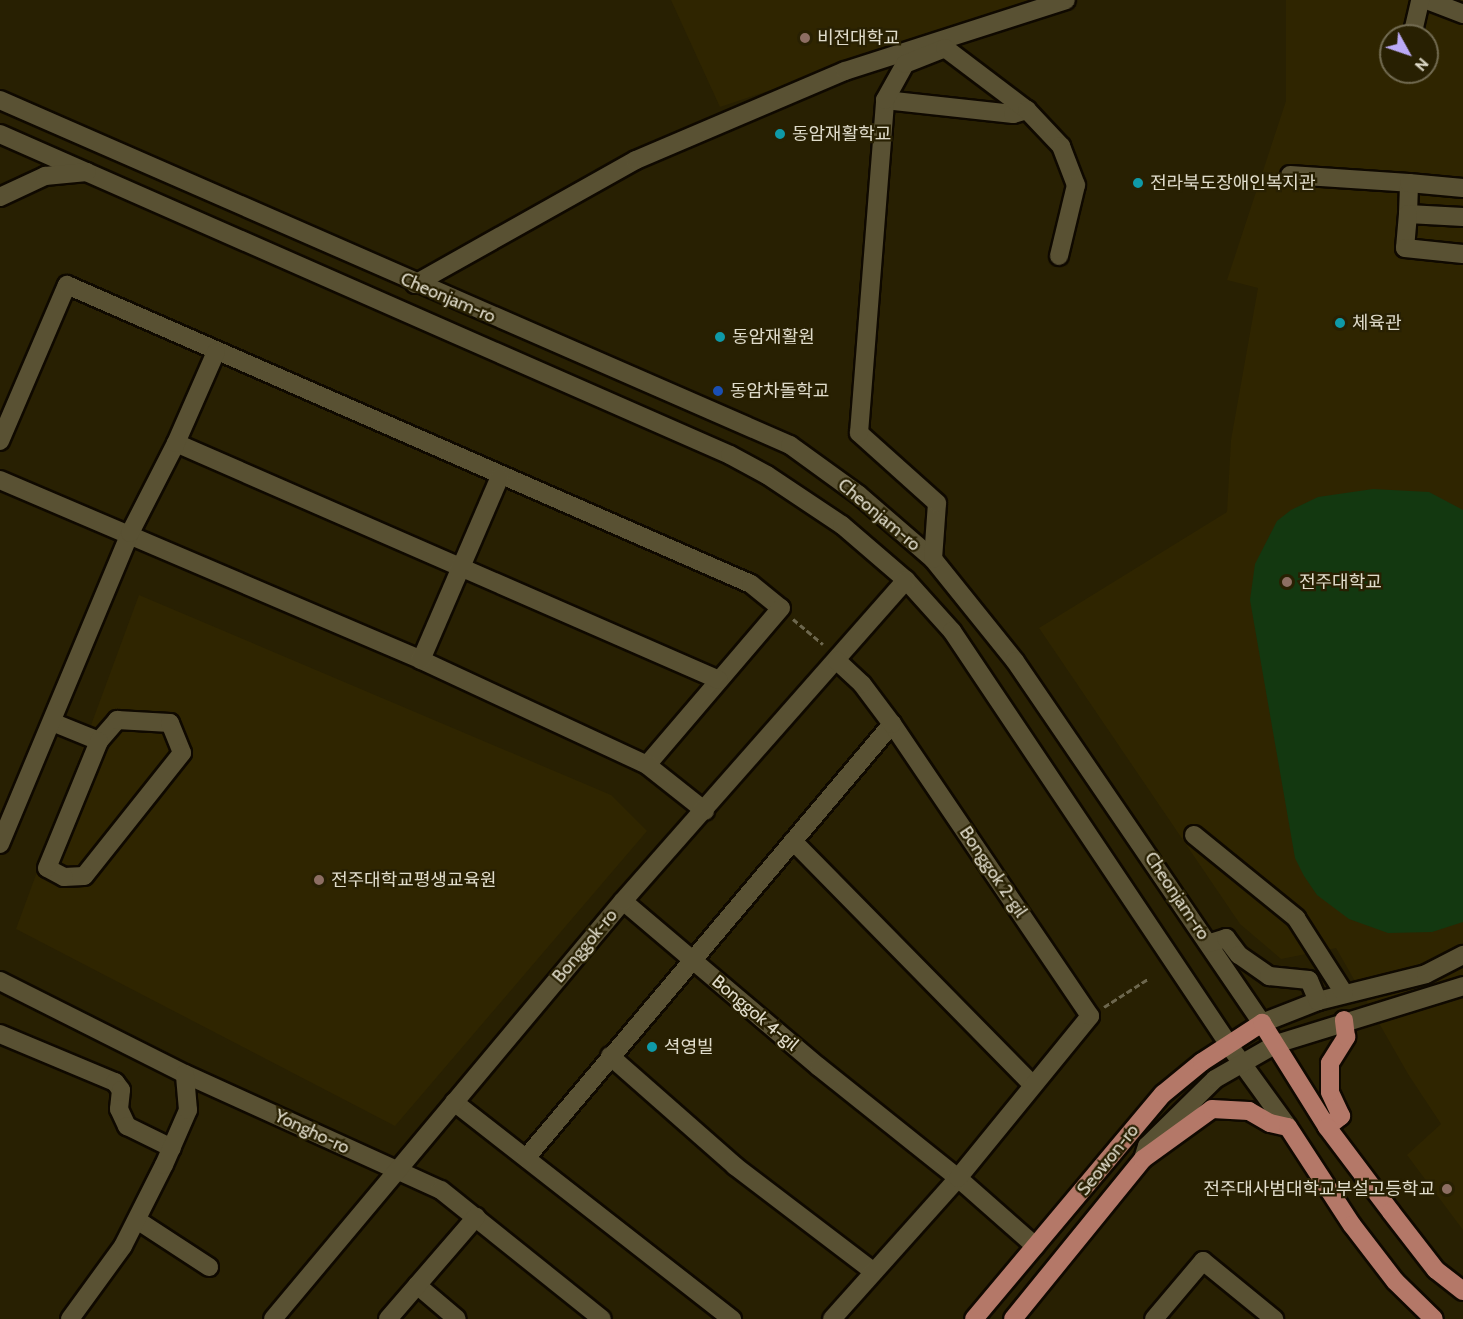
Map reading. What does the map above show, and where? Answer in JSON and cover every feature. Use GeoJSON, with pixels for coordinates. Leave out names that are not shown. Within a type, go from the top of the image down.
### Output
{"type":"FeatureCollection","features":[{"type":"Feature","properties":{"kind":"main road"},"geometry":{"type":"LineString","coordinates":[[1327,1127],[1341,1116],[1330,1092],[1330,1063],[1346,1037],[1344,1020]]}},
{"type":"Feature","properties":{"kind":"main road","name":"Seowon-ro"},"geometry":{"type":"LineString","coordinates":[[974,1319],[1163,1094],[1228,1044],[1262,1023]]}},
{"type":"Feature","properties":{"kind":"main road","name":"Cheonjam-ro"},"geometry":{"type":"LineString","coordinates":[[1262,1023],[1327,1127],[1436,1270],[1463,1291]]}},
{"type":"Feature","properties":{"kind":"main road"},"geometry":{"type":"LineString","coordinates":[[1143,1160],[1212,1109],[1250,1111],[1270,1124],[1288,1127]]}},
{"type":"Feature","properties":{"kind":"main road","name":"Cheonjam-ro"},"geometry":{"type":"LineString","coordinates":[[1288,1127],[1374,1254],[1395,1281],[1434,1319]]}},
{"type":"Feature","properties":{"kind":"main road","name":"Seowon-ro"},"geometry":{"type":"LineString","coordinates":[[1013,1319],[1143,1160]]}},
{"type":"Feature","properties":{"kind":"street"},"geometry":{"type":"LineString","coordinates":[[416,284],[636,160],[845,70],[936,46],[1066,0]]}},
{"type":"Feature","properties":{"kind":"street"},"geometry":{"type":"LineString","coordinates":[[1415,24],[1420,0]]}},
{"type":"Feature","properties":{"kind":"street"},"geometry":{"type":"LineString","coordinates":[[1427,0],[1463,14]]}},
{"type":"Feature","properties":{"kind":"street"},"geometry":{"type":"LineString","coordinates":[[933,559],[937,503],[859,433],[885,100],[905,64],[936,46],[945,48],[1027,110],[1061,146],[1076,185],[1059,256]]}},
{"type":"Feature","properties":{"kind":"street"},"geometry":{"type":"LineString","coordinates":[[885,100],[1013,114],[1027,110]]}},
{"type":"Feature","properties":{"kind":"street"},"geometry":{"type":"LineString","coordinates":[[1,136],[7,103]]}},
{"type":"Feature","properties":{"kind":"street","name":"Cheonjam-ro"},"geometry":{"type":"LineString","coordinates":[[7,103],[416,284],[790,445],[858,495],[933,559],[1016,661],[1262,1023]]}},
{"type":"Feature","properties":{"kind":"street","name":"Cheonjam-ro"},"geometry":{"type":"LineString","coordinates":[[1,136],[88,172],[730,455],[767,475],[842,525],[906,580],[952,631],[1228,1044],[1288,1127]]}},
{"type":"Feature","properties":{"kind":"street"},"geometry":{"type":"LineString","coordinates":[[0,197],[45,176],[88,172]]}},
{"type":"Feature","properties":{"kind":"street"},"geometry":{"type":"LineString","coordinates":[[1290,175],[1463,188]]}},
{"type":"Feature","properties":{"kind":"street"},"geometry":{"type":"LineString","coordinates":[[1409,183],[1406,248],[1463,254]]}},
{"type":"Feature","properties":{"kind":"street"},"geometry":{"type":"LineString","coordinates":[[1408,214],[1463,218]]}},
{"type":"Feature","properties":{"kind":"street"},"geometry":{"type":"LineString","coordinates":[[0,441],[67,285],[500,477],[751,584],[781,608],[647,765]]}},
{"type":"Feature","properties":{"kind":"street"},"geometry":{"type":"LineString","coordinates":[[0,844],[130,533],[176,443],[216,352]]}},
{"type":"Feature","properties":{"kind":"street"},"geometry":{"type":"LineString","coordinates":[[176,443],[719,680]]}},
{"type":"Feature","properties":{"kind":"street"},"geometry":{"type":"LineString","coordinates":[[421,660],[500,477]]}},
{"type":"Feature","properties":{"kind":"street"},"geometry":{"type":"LineString","coordinates":[[0,480],[130,533],[421,660],[647,765],[705,811]]}},
{"type":"Feature","properties":{"kind":"street","name":"Bonggok-ro"},"geometry":{"type":"LineString","coordinates":[[273,1319],[623,901],[705,811],[906,580]]}},
{"type":"Feature","properties":{"kind":"street","name":"Bonggok 2-gil"},"geometry":{"type":"LineString","coordinates":[[837,661],[862,684],[892,724],[1090,1016]]}},
{"type":"Feature","properties":{"kind":"street"},"geometry":{"type":"LineString","coordinates":[[117,720],[170,723],[182,753],[84,876],[64,877],[47,868],[99,741],[117,720]]}},
{"type":"Feature","properties":{"kind":"street"},"geometry":{"type":"LineString","coordinates":[[52,722],[99,741]]}},
{"type":"Feature","properties":{"kind":"street"},"geometry":{"type":"LineString","coordinates":[[526,1158],[691,959],[892,724]]}},
{"type":"Feature","properties":{"kind":"street"},"geometry":{"type":"LineString","coordinates":[[1194,835],[1296,918],[1344,993]]}},
{"type":"Feature","properties":{"kind":"street"},"geometry":{"type":"LineString","coordinates":[[793,841],[911,957],[1033,1085]]}},
{"type":"Feature","properties":{"kind":"street","name":"Bonggok 4-gil"},"geometry":{"type":"LineString","coordinates":[[623,901],[819,1067],[958,1178]]}},
{"type":"Feature","properties":{"kind":"street"},"geometry":{"type":"LineString","coordinates":[[1210,944],[1226,938],[1239,955],[1269,976],[1309,980],[1318,1001]]}},
{"type":"Feature","properties":{"kind":"street"},"geometry":{"type":"LineString","coordinates":[[1262,1023],[1344,993],[1426,974],[1463,955]]}},
{"type":"Feature","properties":{"kind":"street","name":"Yongho-ro"},"geometry":{"type":"LineString","coordinates":[[0,981],[185,1074],[441,1190],[602,1319]]}},
{"type":"Feature","properties":{"kind":"street","name":"Seowon-ro"},"geometry":{"type":"LineString","coordinates":[[1143,1160],[1147,1146],[1215,1079],[1276,1044],[1344,1020],[1463,986]]}},
{"type":"Feature","properties":{"kind":"street"},"geometry":{"type":"LineString","coordinates":[[832,1319],[958,1178],[1090,1016]]}},
{"type":"Feature","properties":{"kind":"street"},"geometry":{"type":"LineString","coordinates":[[0,1034],[115,1082],[121,1090],[119,1109],[127,1126],[172,1148]]}},
{"type":"Feature","properties":{"kind":"street"},"geometry":{"type":"LineString","coordinates":[[610,1056],[735,1167],[873,1271]]}},
{"type":"Feature","properties":{"kind":"street"},"geometry":{"type":"LineString","coordinates":[[70,1319],[137,1220],[172,1148],[188,1110],[185,1074]]}},
{"type":"Feature","properties":{"kind":"street"},"geometry":{"type":"LineString","coordinates":[[454,1102],[656,1262],[732,1319]]}},
{"type":"Feature","properties":{"kind":"street"},"geometry":{"type":"LineString","coordinates":[[958,1178],[1035,1246]]}},
{"type":"Feature","properties":{"kind":"street"},"geometry":{"type":"LineString","coordinates":[[388,1319],[476,1217]]}},
{"type":"Feature","properties":{"kind":"street"},"geometry":{"type":"LineString","coordinates":[[137,1220],[209,1267]]}},
{"type":"Feature","properties":{"kind":"street"},"geometry":{"type":"LineString","coordinates":[[1154,1319],[1203,1261],[1274,1319]]}},
{"type":"Feature","properties":{"kind":"street"},"geometry":{"type":"LineString","coordinates":[[417,1286],[457,1319]]}},
{"type":"Feature","properties":{"kind":"path"},"geometry":{"type":"LineString","coordinates":[[781,608],[823,644]]}},
{"type":"Feature","properties":{"kind":"path"},"geometry":{"type":"LineString","coordinates":[[1090,1016],[1148,979]]}},
{"type":"Feature","properties":{"kind":"shaded area","name":"비전대학교"},"geometry":{"type":"Polygon","coordinates":[[[671,0],[1040,0],[720,107],[671,0]]]}},
{"type":"Feature","properties":{"kind":"shaded area","name":"전주대학교"},"geometry":{"type":"Polygon","coordinates":[[[1286,0],[1463,0],[1463,1230],[1407,1155],[1441,1124],[1408,1074],[1336,948],[1281,959],[1240,924],[1039,628],[1227,512],[1231,440],[1258,288],[1227,280],[1286,101],[1286,0]]]}},
{"type":"Feature","properties":{"kind":"shaded area","name":"전주대학교평생교육원"},"geometry":{"type":"Polygon","coordinates":[[[139,595],[611,795],[647,831],[395,1126],[16,929],[139,595]]]}},
{"type":"Feature","properties":{"kind":"green space"},"geometry":{"type":"Polygon","coordinates":[[[1373,489],[1429,492],[1463,510],[1463,922],[1432,932],[1388,933],[1349,919],[1317,895],[1304,876],[1295,858],[1250,600],[1255,564],[1277,521],[1291,510],[1318,497],[1373,489]]]}},
{"type":"Feature","properties":{"kind":"place","name":"비전대학교"},"geometry":{"type":"Point","coordinates":[805,38]}},
{"type":"Feature","properties":{"kind":"place","name":"동암재활학교"},"geometry":{"type":"Point","coordinates":[780,134]}},
{"type":"Feature","properties":{"kind":"place","name":"전라북도장애인복지관"},"geometry":{"type":"Point","coordinates":[1138,183]}},
{"type":"Feature","properties":{"kind":"place","name":"체육관"},"geometry":{"type":"Point","coordinates":[1340,323]}},
{"type":"Feature","properties":{"kind":"place","name":"동암재활원"},"geometry":{"type":"Point","coordinates":[720,337]}},
{"type":"Feature","properties":{"kind":"place","name":"동암차돌학교"},"geometry":{"type":"Point","coordinates":[718,391]}},
{"type":"Feature","properties":{"kind":"place","name":"전주대학교"},"geometry":{"type":"Point","coordinates":[1287,582]}},
{"type":"Feature","properties":{"kind":"place","name":"전주대학교평생교육원"},"geometry":{"type":"Point","coordinates":[319,880]}},
{"type":"Feature","properties":{"kind":"place","name":"셕영빌"},"geometry":{"type":"Point","coordinates":[652,1047]}},
{"type":"Feature","properties":{"kind":"place","name":"전주대사범대학교부설고등학교"},"geometry":{"type":"Point","coordinates":[1447,1189]}}]}
